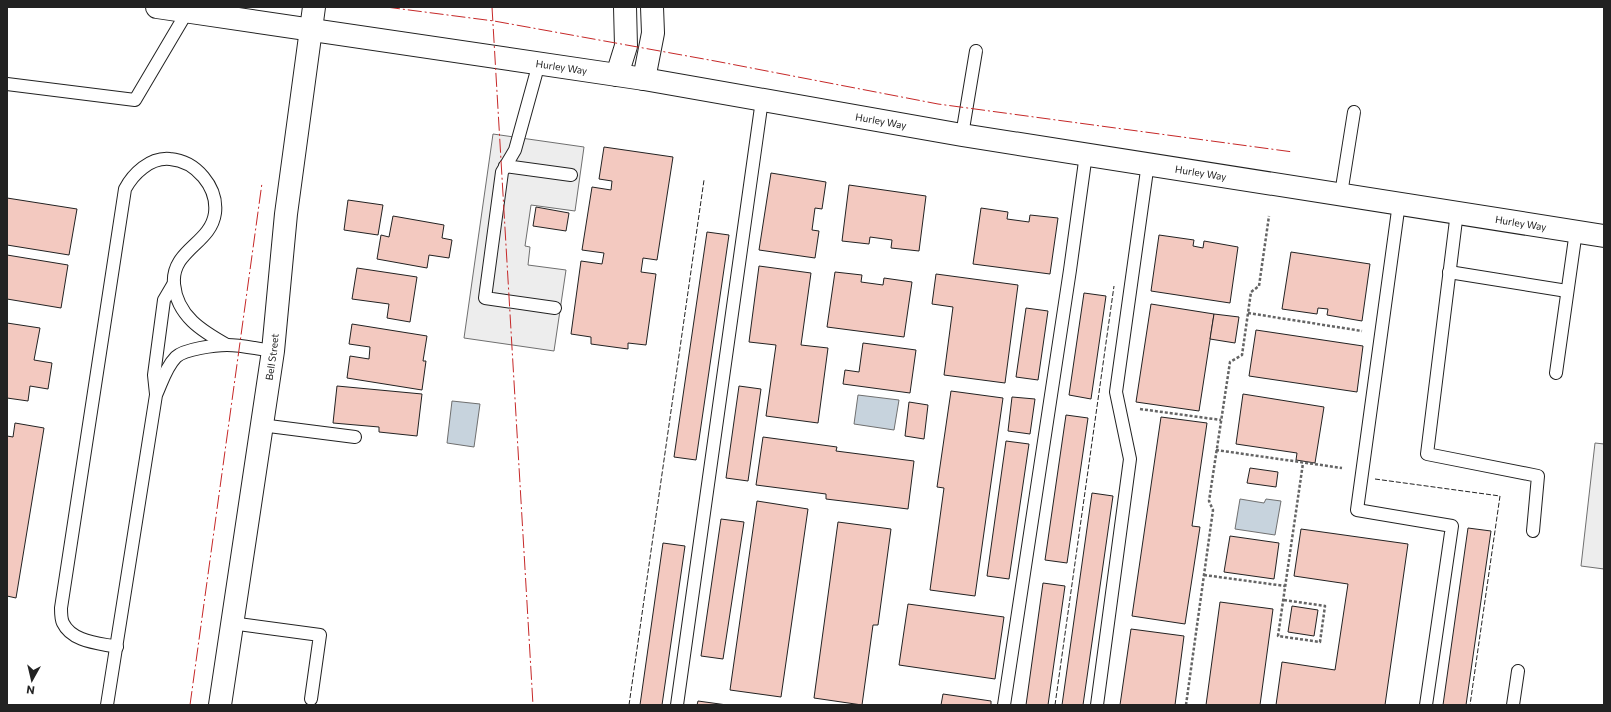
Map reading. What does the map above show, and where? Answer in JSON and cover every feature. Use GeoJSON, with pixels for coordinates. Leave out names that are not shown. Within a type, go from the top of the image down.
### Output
{"type":"FeatureCollection","features":[{"type":"Feature","properties":{"kind":"street","name":"Hurley Way"},"geometry":{"type":"LineString","coordinates":[[157,7],[644,79],[962,135],[1604,236]]}},
{"type":"Feature","properties":{"kind":"street","name":"Bell Street"},"geometry":{"type":"LineString","coordinates":[[220,705],[231,623],[273,351],[286,214],[314,7]]}},
{"type":"Feature","properties":{"kind":"street"},"geometry":{"type":"LineString","coordinates":[[617,75],[626,46],[625,7]]}},
{"type":"Feature","properties":{"kind":"street"},"geometry":{"type":"LineString","coordinates":[[644,79],[653,33],[652,7]]}},
{"type":"Feature","properties":{"kind":"lane"},"geometry":{"type":"LineString","coordinates":[[7,84],[135,100],[187,12]]}},
{"type":"Feature","properties":{"kind":"lane"},"geometry":{"type":"LineString","coordinates":[[962,135],[976,51]]}},
{"type":"Feature","properties":{"kind":"lane"},"geometry":{"type":"LineString","coordinates":[[539,63],[515,150],[502,172],[485,298],[555,308]]}},
{"type":"Feature","properties":{"kind":"lane"},"geometry":{"type":"LineString","coordinates":[[677,705],[762,100]]}},
{"type":"Feature","properties":{"kind":"lane"},"geometry":{"type":"LineString","coordinates":[[1341,194],[1354,112]]}},
{"type":"Feature","properties":{"kind":"lane"},"geometry":{"type":"LineString","coordinates":[[1004,705],[1069,278],[1086,154]]}},
{"type":"Feature","properties":{"kind":"lane"},"geometry":{"type":"LineString","coordinates":[[107,705],[117,647],[156,395],[154,375],[164,300],[174,283],[177,267],[182,256],[204,237],[211,227],[215,215],[216,204],[206,181],[196,169],[184,162],[169,158],[155,161],[142,168],[131,178],[125,189],[60,608],[62,622],[69,632],[80,638],[117,647]]}},
{"type":"Feature","properties":{"kind":"lane"},"geometry":{"type":"LineString","coordinates":[[1097,705],[1130,459],[1116,392],[1148,164]]}},
{"type":"Feature","properties":{"kind":"lane"},"geometry":{"type":"LineString","coordinates":[[506,166],[571,175]]}},
{"type":"Feature","properties":{"kind":"lane"},"geometry":{"type":"LineString","coordinates":[[1399,203],[1357,510],[1452,526],[1426,705]]}},
{"type":"Feature","properties":{"kind":"lane"},"geometry":{"type":"LineString","coordinates":[[1457,212],[1427,454],[1538,476],[1533,531]]}},
{"type":"Feature","properties":{"kind":"lane"},"geometry":{"type":"LineString","coordinates":[[1556,373],[1576,231]]}},
{"type":"Feature","properties":{"kind":"lane"},"geometry":{"type":"LineString","coordinates":[[1449,272],[1567,291]]}},
{"type":"Feature","properties":{"kind":"lane"},"geometry":{"type":"LineString","coordinates":[[174,283],[177,298],[183,311],[191,322],[203,332],[227,345]]}},
{"type":"Feature","properties":{"kind":"lane"},"geometry":{"type":"LineString","coordinates":[[156,395],[171,363],[178,355],[188,351],[227,345],[273,351]]}},
{"type":"Feature","properties":{"kind":"lane"},"geometry":{"type":"LineString","coordinates":[[261,425],[355,437]]}},
{"type":"Feature","properties":{"kind":"lane"},"geometry":{"type":"LineString","coordinates":[[231,623],[320,635],[311,699]]}},
{"type":"Feature","properties":{"kind":"lane"},"geometry":{"type":"LineString","coordinates":[[1514,705],[1518,671]]}},
{"type":"Feature","properties":{"kind":"path"},"geometry":{"type":"LineString","coordinates":[[1186,705],[1213,510],[1209,501],[1230,362],[1242,355],[1251,292],[1259,286],[1270,216]]}},
{"type":"Feature","properties":{"kind":"path"},"geometry":{"type":"LineString","coordinates":[[1248,313],[1382,334]]}},
{"type":"Feature","properties":{"kind":"path"},"geometry":{"type":"LineString","coordinates":[[1119,406],[1221,420]]}},
{"type":"Feature","properties":{"kind":"path"},"geometry":{"type":"LineString","coordinates":[[1216,450],[1362,472]]}},
{"type":"Feature","properties":{"kind":"path"},"geometry":{"type":"LineString","coordinates":[[1284,600],[1325,606],[1320,642],[1278,636],[1303,463]]}},
{"type":"Feature","properties":{"kind":"path"},"geometry":{"type":"LineString","coordinates":[[1204,575],[1286,586]]}},
{"type":"Feature","properties":{"kind":"shaded area"},"geometry":{"type":"Polygon","coordinates":[[[493,134],[584,147],[575,211],[531,205],[525,246],[530,247],[528,265],[566,270],[554,351],[464,338],[493,134]]]}},
{"type":"Feature","properties":{"kind":"shaded area"},"geometry":{"type":"Polygon","coordinates":[[[858,395],[899,400],[894,430],[854,424],[858,395]]]}},
{"type":"Feature","properties":{"kind":"shaded area"},"geometry":{"type":"Polygon","coordinates":[[[452,401],[480,404],[474,447],[447,443],[452,401]]]}},
{"type":"Feature","properties":{"kind":"shaded area"},"geometry":{"type":"Polygon","coordinates":[[[1595,443],[1604,444],[1604,569],[1581,566],[1595,443]]]}},
{"type":"Feature","properties":{"kind":"shaded area"},"geometry":{"type":"Polygon","coordinates":[[[1240,499],[1264,503],[1266,499],[1281,501],[1275,535],[1235,529],[1240,499]]]}},
{"type":"Feature","properties":{"kind":"building"},"geometry":{"type":"Polygon","coordinates":[[[604,147],[673,157],[657,260],[643,258],[641,272],[656,274],[646,345],[628,343],[628,349],[591,344],[591,337],[571,334],[581,261],[602,264],[604,253],[582,250],[592,187],[611,190],[612,181],[599,179],[604,147]]]}},
{"type":"Feature","properties":{"kind":"building"},"geometry":{"type":"Polygon","coordinates":[[[771,173],[826,182],[822,209],[815,208],[812,230],[819,231],[815,258],[759,250],[771,173]]]}},
{"type":"Feature","properties":{"kind":"building"},"geometry":{"type":"Polygon","coordinates":[[[849,185],[926,196],[919,251],[891,248],[892,240],[870,237],[869,244],[842,241],[849,185]]]}},
{"type":"Feature","properties":{"kind":"building"},"geometry":{"type":"Polygon","coordinates":[[[7,198],[77,209],[69,255],[7,245],[7,198]]]}},
{"type":"Feature","properties":{"kind":"building"},"geometry":{"type":"Polygon","coordinates":[[[348,200],[383,205],[378,235],[344,230],[348,200]]]}},
{"type":"Feature","properties":{"kind":"building"},"geometry":{"type":"Polygon","coordinates":[[[536,207],[569,213],[566,231],[533,226],[536,207]]]}},
{"type":"Feature","properties":{"kind":"building"},"geometry":{"type":"Polygon","coordinates":[[[981,208],[1008,212],[1007,219],[1029,222],[1030,215],[1058,218],[1050,274],[973,264],[981,208]]]}},
{"type":"Feature","properties":{"kind":"building"},"geometry":{"type":"Polygon","coordinates":[[[393,216],[444,225],[442,238],[452,240],[449,258],[429,255],[427,268],[377,259],[381,235],[389,237],[393,216]]]}},
{"type":"Feature","properties":{"kind":"building"},"geometry":{"type":"Polygon","coordinates":[[[707,232],[729,235],[696,460],[674,457],[707,232]]]}},
{"type":"Feature","properties":{"kind":"building"},"geometry":{"type":"Polygon","coordinates":[[[1159,235],[1194,240],[1193,246],[1203,248],[1204,241],[1238,247],[1230,303],[1151,291],[1159,235]]]}},
{"type":"Feature","properties":{"kind":"building"},"geometry":{"type":"Polygon","coordinates":[[[1291,252],[1370,264],[1362,321],[1327,315],[1328,309],[1318,308],[1317,314],[1282,309],[1291,252]]]}},
{"type":"Feature","properties":{"kind":"building"},"geometry":{"type":"Polygon","coordinates":[[[7,255],[68,265],[61,308],[7,299],[7,255]]]}},
{"type":"Feature","properties":{"kind":"building"},"geometry":{"type":"Polygon","coordinates":[[[759,266],[811,273],[801,345],[828,348],[818,423],[766,416],[776,345],[749,342],[759,266]]]}},
{"type":"Feature","properties":{"kind":"building"},"geometry":{"type":"Polygon","coordinates":[[[357,268],[417,277],[410,322],[387,318],[389,304],[352,299],[357,268]]]}},
{"type":"Feature","properties":{"kind":"building"},"geometry":{"type":"Polygon","coordinates":[[[835,272],[862,275],[861,282],[883,285],[884,278],[912,282],[904,337],[827,327],[835,272]]]}},
{"type":"Feature","properties":{"kind":"building"},"geometry":{"type":"Polygon","coordinates":[[[936,274],[1018,285],[1005,383],[944,375],[953,307],[932,304],[936,274]]]}},
{"type":"Feature","properties":{"kind":"building"},"geometry":{"type":"Polygon","coordinates":[[[1084,293],[1106,296],[1091,399],[1069,395],[1084,293]]]}},
{"type":"Feature","properties":{"kind":"building"},"geometry":{"type":"Polygon","coordinates":[[[1151,304],[1214,314],[1199,411],[1136,402],[1151,304]]]}},
{"type":"Feature","properties":{"kind":"building"},"geometry":{"type":"Polygon","coordinates":[[[1026,308],[1048,311],[1038,380],[1016,377],[1026,308]]]}},
{"type":"Feature","properties":{"kind":"building"},"geometry":{"type":"Polygon","coordinates":[[[1214,314],[1239,317],[1235,343],[1210,339],[1214,314]]]}},
{"type":"Feature","properties":{"kind":"building"},"geometry":{"type":"Polygon","coordinates":[[[7,323],[40,328],[34,360],[52,363],[48,389],[30,386],[28,401],[7,398],[7,323]]]}},
{"type":"Feature","properties":{"kind":"building"},"geometry":{"type":"Polygon","coordinates":[[[352,324],[427,336],[423,361],[426,361],[422,390],[347,378],[350,356],[369,359],[370,347],[349,344],[352,324]]]}},
{"type":"Feature","properties":{"kind":"building"},"geometry":{"type":"Polygon","coordinates":[[[1256,330],[1363,346],[1357,392],[1249,376],[1256,330]]]}},
{"type":"Feature","properties":{"kind":"building"},"geometry":{"type":"Polygon","coordinates":[[[863,343],[916,350],[910,393],[843,384],[845,370],[859,372],[863,343]]]}},
{"type":"Feature","properties":{"kind":"building"},"geometry":{"type":"Polygon","coordinates":[[[337,386],[422,394],[417,436],[379,432],[379,427],[333,423],[337,386]]]}},
{"type":"Feature","properties":{"kind":"building"},"geometry":{"type":"Polygon","coordinates":[[[739,386],[761,389],[748,481],[726,478],[739,386]]]}},
{"type":"Feature","properties":{"kind":"building"},"geometry":{"type":"Polygon","coordinates":[[[951,391],[1003,398],[975,596],[930,590],[944,488],[937,487],[951,391]]]}},
{"type":"Feature","properties":{"kind":"building"},"geometry":{"type":"Polygon","coordinates":[[[1243,394],[1324,407],[1315,463],[1296,460],[1297,453],[1236,444],[1243,394]]]}},
{"type":"Feature","properties":{"kind":"building"},"geometry":{"type":"Polygon","coordinates":[[[1012,397],[1035,399],[1030,434],[1008,431],[1012,397]]]}},
{"type":"Feature","properties":{"kind":"building"},"geometry":{"type":"Polygon","coordinates":[[[909,402],[928,405],[924,439],[905,436],[909,402]]]}},
{"type":"Feature","properties":{"kind":"building"},"geometry":{"type":"Polygon","coordinates":[[[1066,415],[1088,418],[1067,563],[1045,560],[1066,415]]]}},
{"type":"Feature","properties":{"kind":"building"},"geometry":{"type":"Polygon","coordinates":[[[1161,417],[1207,423],[1192,526],[1200,527],[1185,624],[1132,616],[1161,417]]]}},
{"type":"Feature","properties":{"kind":"building"},"geometry":{"type":"Polygon","coordinates":[[[15,423],[44,428],[16,598],[7,596],[7,436],[13,437],[15,423]]]}},
{"type":"Feature","properties":{"kind":"building"},"geometry":{"type":"Polygon","coordinates":[[[763,437],[837,447],[836,451],[914,461],[908,509],[826,499],[826,494],[756,485],[763,437]]]}},
{"type":"Feature","properties":{"kind":"building"},"geometry":{"type":"Polygon","coordinates":[[[1006,441],[1029,444],[1009,579],[987,576],[1006,441]]]}},
{"type":"Feature","properties":{"kind":"building"},"geometry":{"type":"Polygon","coordinates":[[[1250,468],[1278,472],[1276,487],[1247,483],[1250,468]]]}},
{"type":"Feature","properties":{"kind":"building"},"geometry":{"type":"Polygon","coordinates":[[[1092,493],[1113,496],[1083,705],[1062,705],[1092,493]]]}},
{"type":"Feature","properties":{"kind":"building"},"geometry":{"type":"Polygon","coordinates":[[[757,501],[808,509],[781,697],[730,690],[757,501]]]}},
{"type":"Feature","properties":{"kind":"building"},"geometry":{"type":"Polygon","coordinates":[[[721,519],[744,522],[723,659],[701,656],[721,519]]]}},
{"type":"Feature","properties":{"kind":"building"},"geometry":{"type":"Polygon","coordinates":[[[838,522],[891,529],[878,625],[873,625],[862,705],[814,698],[838,522]]]}},
{"type":"Feature","properties":{"kind":"building"},"geometry":{"type":"Polygon","coordinates":[[[1468,528],[1491,531],[1466,705],[1443,705],[1468,528]]]}},
{"type":"Feature","properties":{"kind":"building"},"geometry":{"type":"Polygon","coordinates":[[[1301,529],[1408,544],[1385,705],[1276,705],[1282,662],[1335,670],[1348,584],[1294,576],[1301,529]]]}},
{"type":"Feature","properties":{"kind":"building"},"geometry":{"type":"Polygon","coordinates":[[[1230,536],[1279,543],[1274,579],[1224,572],[1230,536]]]}},
{"type":"Feature","properties":{"kind":"building"},"geometry":{"type":"Polygon","coordinates":[[[663,543],[685,546],[662,705],[640,705],[663,543]]]}},
{"type":"Feature","properties":{"kind":"building"},"geometry":{"type":"Polygon","coordinates":[[[1043,583],[1065,586],[1048,705],[1026,705],[1043,583]]]}},
{"type":"Feature","properties":{"kind":"building"},"geometry":{"type":"Polygon","coordinates":[[[1220,602],[1273,609],[1260,705],[1206,705],[1220,602]]]}},
{"type":"Feature","properties":{"kind":"building"},"geometry":{"type":"Polygon","coordinates":[[[908,604],[1004,617],[995,679],[899,665],[908,604]]]}},
{"type":"Feature","properties":{"kind":"building"},"geometry":{"type":"Polygon","coordinates":[[[1292,606],[1318,610],[1314,636],[1288,632],[1292,606]]]}},
{"type":"Feature","properties":{"kind":"building"},"geometry":{"type":"Polygon","coordinates":[[[1131,629],[1184,636],[1175,705],[1120,705],[1131,629]]]}},
{"type":"Feature","properties":{"kind":"building"},"geometry":{"type":"Polygon","coordinates":[[[943,694],[991,701],[991,705],[941,705],[943,694]]]}},
{"type":"Feature","properties":{"kind":"building"},"geometry":{"type":"Polygon","coordinates":[[[698,701],[727,705],[697,705],[698,701]]]}},
{"type":"Feature","properties":{"kind":"fence"},"geometry":{"type":"LineString","coordinates":[[629,705],[704,180]]}},
{"type":"Feature","properties":{"kind":"fence"},"geometry":{"type":"LineString","coordinates":[[1055,705],[1114,286]]}},
{"type":"Feature","properties":{"kind":"fence"},"geometry":{"type":"LineString","coordinates":[[1375,479],[1500,496],[1470,705]]}},
{"type":"Feature","properties":{"kind":"power"},"geometry":{"type":"LineString","coordinates":[[386,7],[494,21],[715,61],[938,104],[1293,152]]}},
{"type":"Feature","properties":{"kind":"power"},"geometry":{"type":"LineString","coordinates":[[492,7],[533,705]]}},
{"type":"Feature","properties":{"kind":"power"},"geometry":{"type":"LineString","coordinates":[[190,705],[262,183]]}}]}
